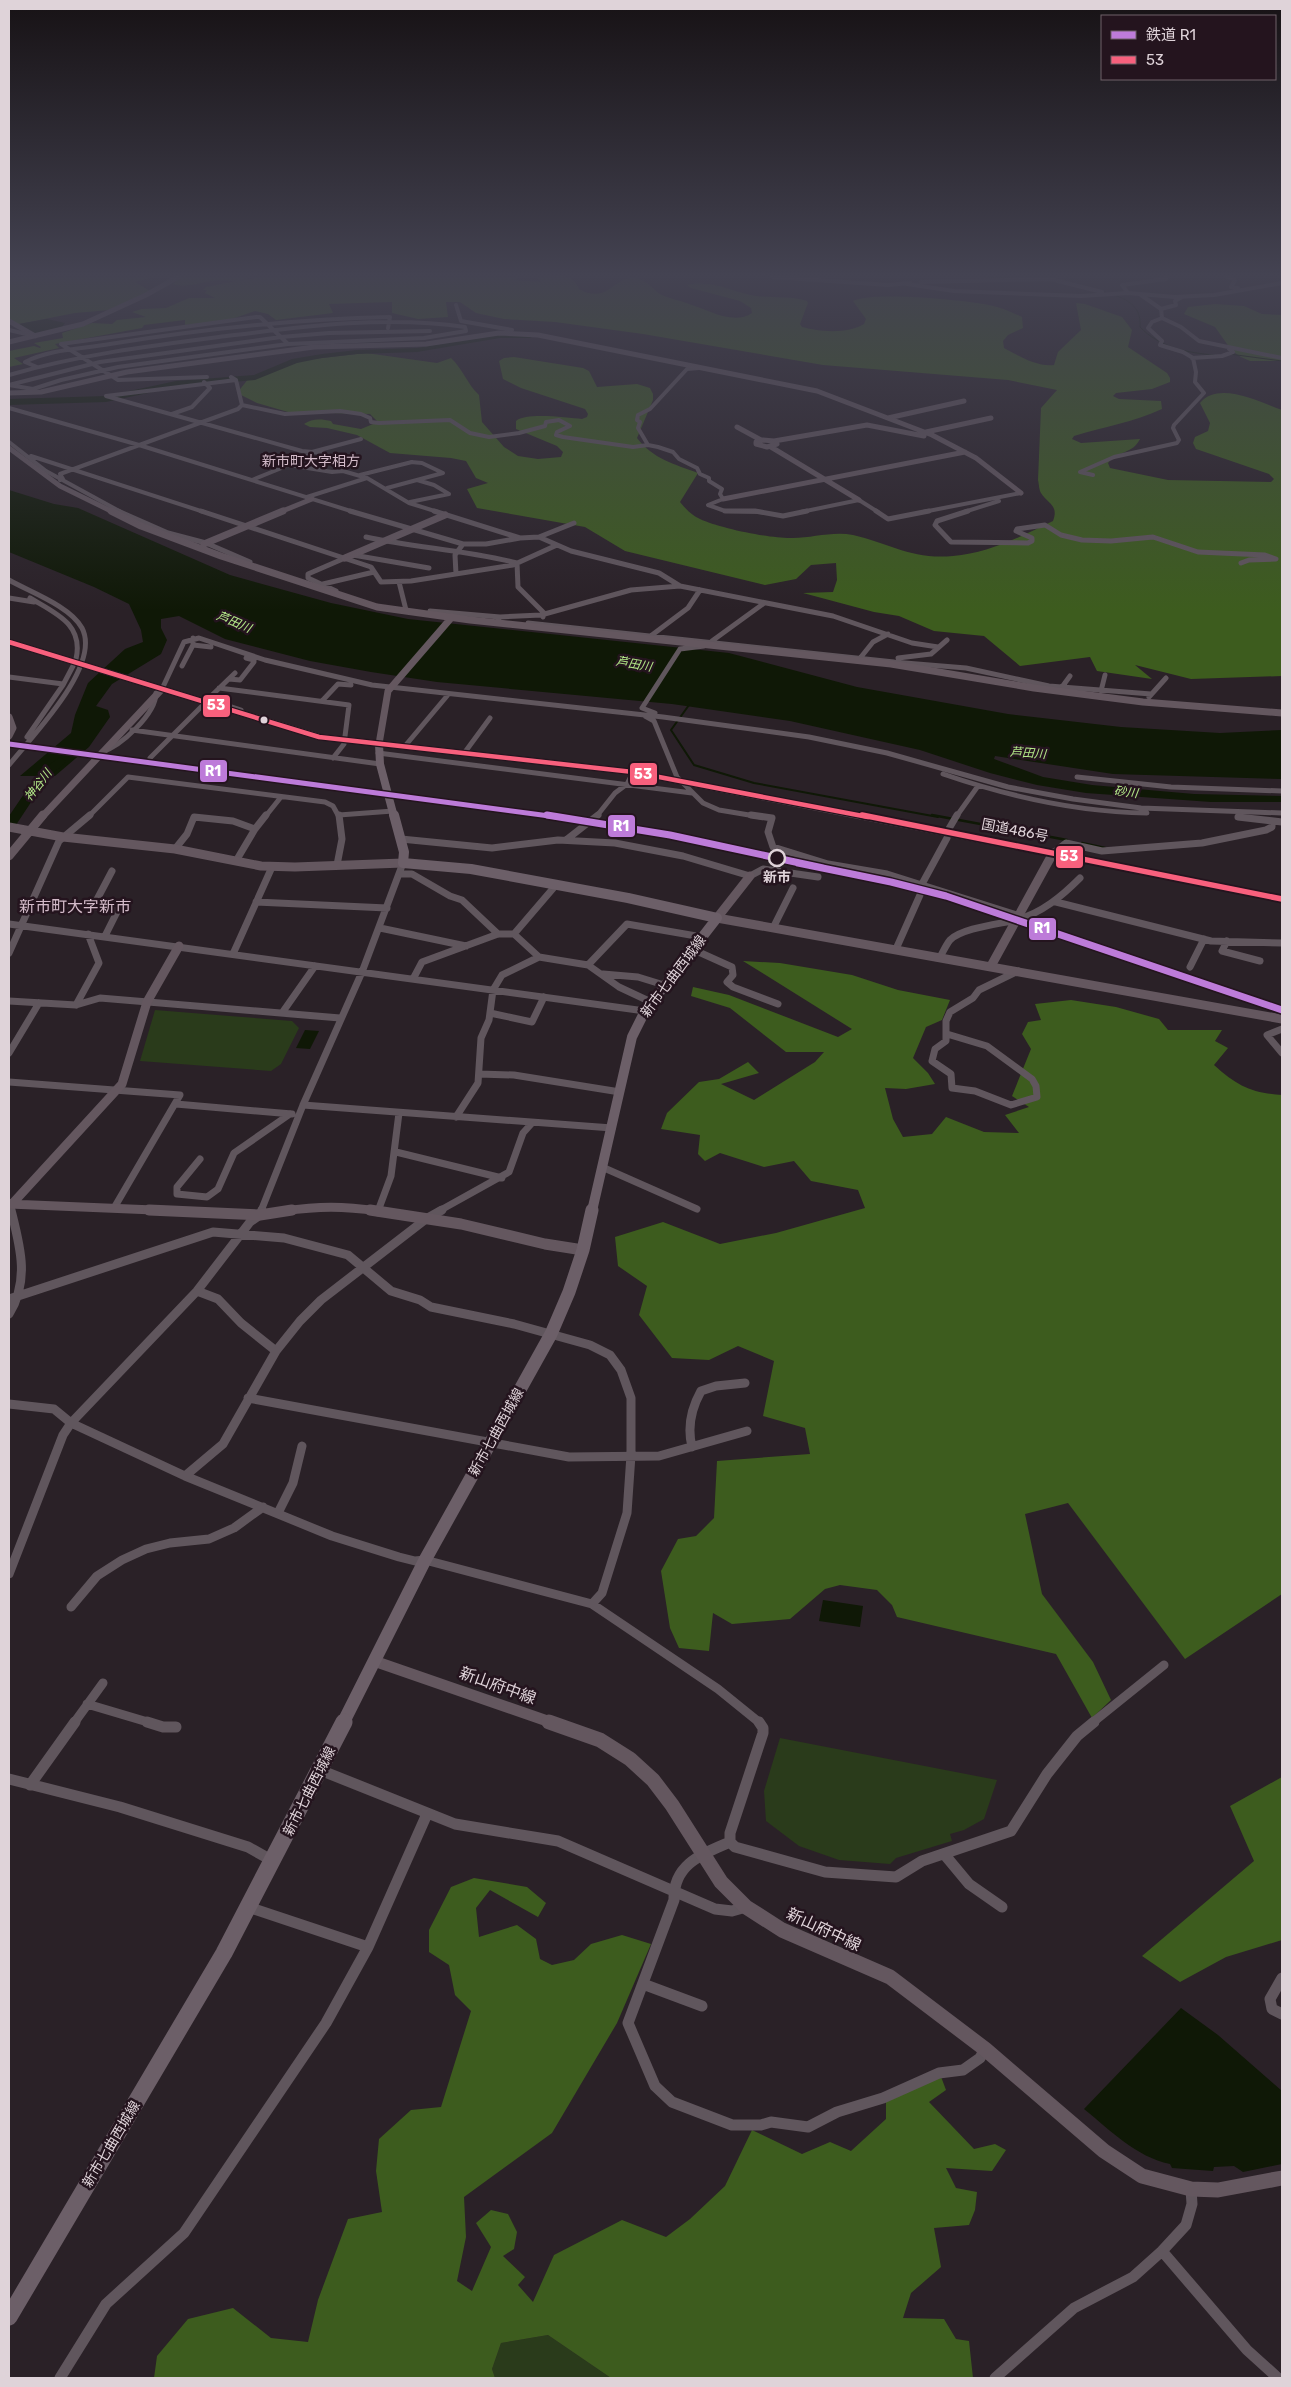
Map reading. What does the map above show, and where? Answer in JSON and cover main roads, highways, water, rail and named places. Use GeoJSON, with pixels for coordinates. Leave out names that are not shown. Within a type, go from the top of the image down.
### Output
{"type":"FeatureCollection","features":[{"type":"Feature","properties":{"kind":"highway","name":"国道486号"},"geometry":{"type":"LineString","coordinates":[[9,642],[159,692],[206,703],[311,735],[378,748],[405,746],[633,772],[830,809],[1282,905]]}},
{"type":"Feature","properties":{"kind":"highway","name":"国道486号"},"geometry":{"type":"LineString","coordinates":[[1051,856],[1282,899]]}},
{"type":"Feature","properties":{"kind":"main road","name":"新市七曲西城線"},"geometry":{"type":"LineString","coordinates":[[9,2317],[219,1962],[320,1770],[425,1560],[489,1442],[551,1334],[569,1292],[583,1250],[632,1037],[648,1007],[717,918],[679,908],[556,885],[436,865],[403,863],[404,852],[380,764],[378,748]]}},
{"type":"Feature","properties":{"kind":"water"},"geometry":{"type":"Polygon","coordinates":[[[9,490],[54,504],[78,508],[230,575],[331,603],[408,619],[729,653],[857,687],[1008,714],[1121,727],[1220,733],[1282,730],[1282,779],[1113,774],[995,756],[994,759],[1043,777],[1092,785],[1194,794],[1282,796],[1282,802],[1211,802],[1086,793],[1037,785],[990,773],[920,750],[790,721],[672,704],[437,682],[310,661],[225,639],[179,616],[161,619],[161,628],[167,640],[161,654],[112,684],[96,706],[108,710],[110,717],[89,747],[55,776],[20,776],[71,733],[75,715],[88,683],[125,649],[143,642],[141,630],[129,604],[94,587],[9,552],[9,490]]]}},
{"type":"Feature","properties":{"kind":"water"},"geometry":{"type":"Polygon","coordinates":[[[305,1030],[319,1031],[310,1049],[296,1048],[305,1030]]]}},
{"type":"Feature","properties":{"kind":"water"},"geometry":{"type":"Polygon","coordinates":[[[823,1600],[863,1606],[860,1627],[819,1621],[823,1600]]]}},
{"type":"Feature","properties":{"kind":"water"},"geometry":{"type":"Polygon","coordinates":[[[1181,2008],[1218,2035],[1282,2091],[1282,2164],[1243,2172],[1234,2166],[1214,2167],[1213,2171],[1172,2168],[1170,2164],[1146,2155],[1124,2142],[1084,2109],[1181,2008]]]}},
{"type":"Feature","properties":{"kind":"waterway"},"geometry":{"type":"LineString","coordinates":[[9,402],[106,399],[155,388]]}},
{"type":"Feature","properties":{"kind":"waterway"},"geometry":{"type":"LineString","coordinates":[[689,705],[671,730],[694,765],[754,783],[938,817]]}},
{"type":"Feature","properties":{"kind":"waterway","name":"神谷川"},"geometry":{"type":"LineString","coordinates":[[9,825],[43,775],[60,761]]}},
{"type":"Feature","properties":{"kind":"waterway"},"geometry":{"type":"LineString","coordinates":[[932,815],[1067,840]]}},
{"type":"Feature","properties":{"kind":"waterway"},"geometry":{"type":"LineString","coordinates":[[1082,843],[1105,848]]}},
{"type":"Feature","properties":{"kind":"rail line","name":"R1"},"geometry":{"type":"LineString","coordinates":[[9,744],[590,821],[670,835],[823,868]]}},
{"type":"Feature","properties":{"kind":"rail line","name":"R1"},"geometry":{"type":"LineString","coordinates":[[798,863],[891,882],[946,896],[1282,1010]]}},
{"type":"Feature","properties":{"kind":"place","name":"新市"},"geometry":{"type":"Point","coordinates":[777,858]}},
{"type":"Feature","properties":{"kind":"district","name":"新市町大字相方"},"geometry":{"type":"Point","coordinates":[311,461]}},
{"type":"Feature","properties":{"kind":"district","name":"新市町大字新市"},"geometry":{"type":"Point","coordinates":[75,906]}},
{"type":"Feature","properties":{"kind":"water label","name":"芦田川"},"geometry":{"type":"Point","coordinates":[234,622]}},
{"type":"Feature","properties":{"kind":"water label","name":"芦田川"},"geometry":{"type":"Point","coordinates":[634,664]}},
{"type":"Feature","properties":{"kind":"water label","name":"芦田川"},"geometry":{"type":"Point","coordinates":[1028,753]}},
{"type":"Feature","properties":{"kind":"water label","name":"砂川"},"geometry":{"type":"Point","coordinates":[1126,792]}}]}
